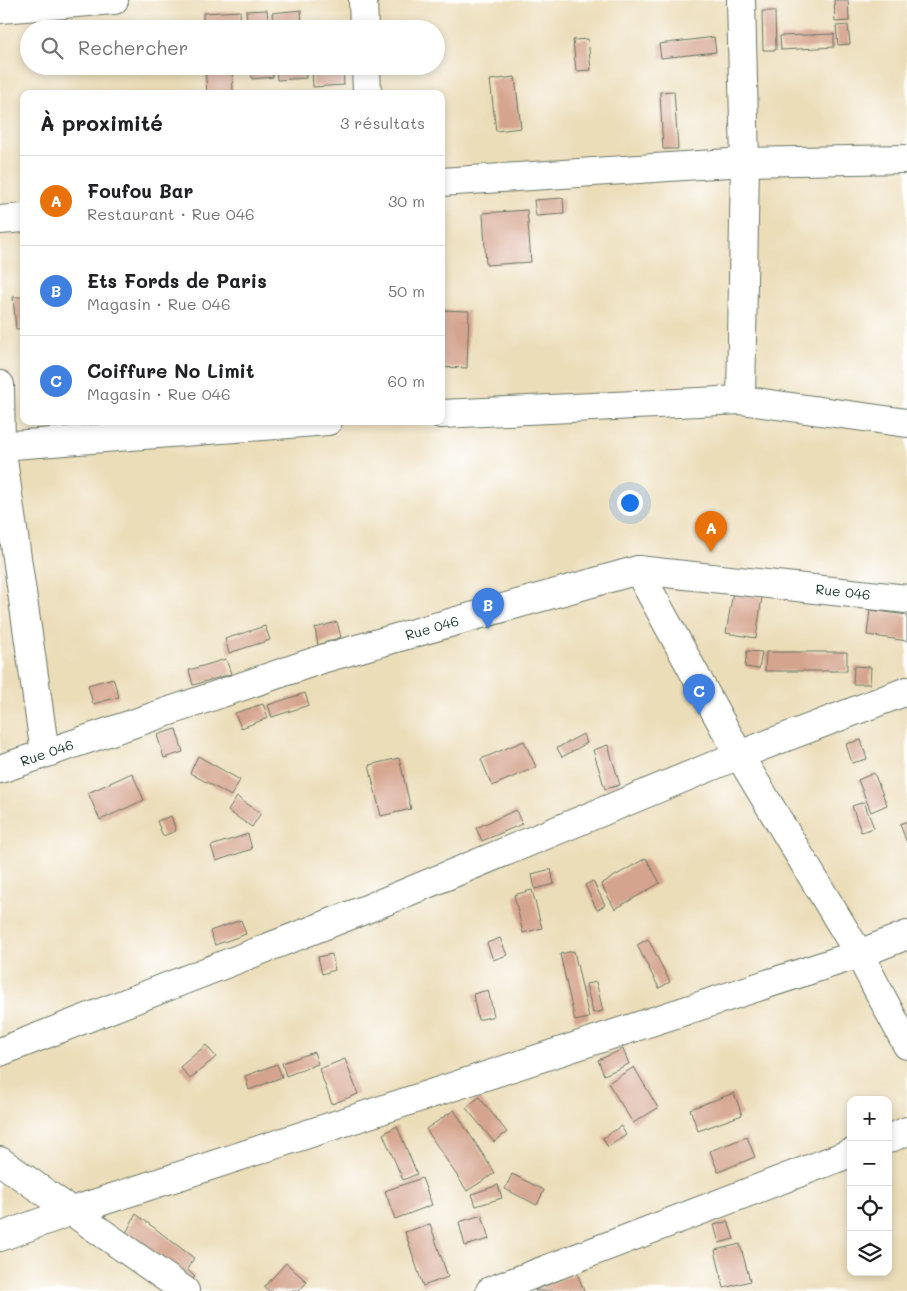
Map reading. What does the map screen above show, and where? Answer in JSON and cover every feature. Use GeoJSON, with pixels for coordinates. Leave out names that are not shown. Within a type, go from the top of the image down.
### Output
{"type":"FeatureCollection","features":[{"type":"Feature","properties":{"kind":"street"},"geometry":{"type":"LineString","coordinates":[[0,9],[114,0]]}},
{"type":"Feature","properties":{"kind":"street"},"geometry":{"type":"LineString","coordinates":[[363,0],[364,20]]}},
{"type":"Feature","properties":{"kind":"street"},"geometry":{"type":"LineString","coordinates":[[741,0],[745,162],[741,400]]}},
{"type":"Feature","properties":{"kind":"street"},"geometry":{"type":"LineString","coordinates":[[366,75],[367,90]]}},
{"type":"Feature","properties":{"kind":"street"},"geometry":{"type":"LineString","coordinates":[[445,182],[745,162],[907,159]]}},
{"type":"Feature","properties":{"kind":"street"},"geometry":{"type":"LineString","coordinates":[[0,220],[20,218]]}},
{"type":"Feature","properties":{"kind":"street"},"geometry":{"type":"LineString","coordinates":[[0,385],[0,446],[45,753]]}},
{"type":"Feature","properties":{"kind":"street"},"geometry":{"type":"LineString","coordinates":[[445,414],[741,400],[907,423]]}},
{"type":"Feature","properties":{"kind":"street"},"geometry":{"type":"LineString","coordinates":[[0,446],[276,425]]}},
{"type":"Feature","properties":{"kind":"street"},"geometry":{"type":"LineString","coordinates":[[638,570],[739,755],[859,954],[907,1046]]}},
{"type":"Feature","properties":{"kind":"street","name":"Rue 046"},"geometry":{"type":"LineString","coordinates":[[0,769],[324,658],[638,570],[907,599]]}},
{"type":"Feature","properties":{"kind":"street"},"geometry":{"type":"LineString","coordinates":[[0,1052],[369,908],[739,755],[907,691]]}},
{"type":"Feature","properties":{"kind":"street"},"geometry":{"type":"LineString","coordinates":[[0,1236],[859,954],[907,935]]}},
{"type":"Feature","properties":{"kind":"street"},"geometry":{"type":"LineString","coordinates":[[892,1137],[907,1131]]}},
{"type":"Feature","properties":{"kind":"street"},"geometry":{"type":"LineString","coordinates":[[490,1291],[847,1155]]}},
{"type":"Feature","properties":{"kind":"street"},"geometry":{"type":"LineString","coordinates":[[0,1161],[185,1291]]}},
{"type":"Feature","properties":{"kind":"building"},"geometry":{"type":"Polygon","coordinates":[[[834,0],[848,0],[849,21],[835,22],[834,0]]]}},
{"type":"Feature","properties":{"kind":"building"},"geometry":{"type":"Polygon","coordinates":[[[267,10],[268,20],[247,20],[246,11],[267,10]]]}},
{"type":"Feature","properties":{"kind":"building"},"geometry":{"type":"Polygon","coordinates":[[[301,10],[302,20],[272,20],[272,13],[301,10]]]}},
{"type":"Feature","properties":{"kind":"building"},"geometry":{"type":"Polygon","coordinates":[[[240,11],[240,20],[203,20],[203,13],[240,11]]]}},
{"type":"Feature","properties":{"kind":"building"},"geometry":{"type":"Polygon","coordinates":[[[762,11],[775,11],[776,50],[763,50],[762,11]]]}},
{"type":"Feature","properties":{"kind":"building"},"geometry":{"type":"Polygon","coordinates":[[[848,25],[850,44],[838,45],[836,26],[848,25]]]}},
{"type":"Feature","properties":{"kind":"building"},"geometry":{"type":"Polygon","coordinates":[[[834,34],[834,47],[781,50],[780,36],[834,34]]]}},
{"type":"Feature","properties":{"kind":"building"},"geometry":{"type":"Polygon","coordinates":[[[714,37],[716,52],[661,58],[659,44],[714,37]]]}},
{"type":"Feature","properties":{"kind":"building"},"geometry":{"type":"Polygon","coordinates":[[[588,39],[591,70],[576,71],[573,40],[588,39]]]}},
{"type":"Feature","properties":{"kind":"building"},"geometry":{"type":"Polygon","coordinates":[[[206,75],[232,75],[233,90],[207,90],[206,75]]]}},
{"type":"Feature","properties":{"kind":"building"},"geometry":{"type":"Polygon","coordinates":[[[252,75],[273,75],[273,77],[252,79],[252,75]]]}},
{"type":"Feature","properties":{"kind":"building"},"geometry":{"type":"Polygon","coordinates":[[[277,75],[306,75],[306,78],[277,80],[277,75]]]}},
{"type":"Feature","properties":{"kind":"building"},"geometry":{"type":"Polygon","coordinates":[[[312,75],[343,75],[344,85],[313,87],[312,75]]]}},
{"type":"Feature","properties":{"kind":"building"},"geometry":{"type":"Polygon","coordinates":[[[515,77],[521,128],[496,131],[490,80],[515,77]]]}},
{"type":"Feature","properties":{"kind":"building"},"geometry":{"type":"Polygon","coordinates":[[[674,91],[678,149],[663,149],[660,92],[674,91]]]}},
{"type":"Feature","properties":{"kind":"building"},"geometry":{"type":"Polygon","coordinates":[[[563,198],[564,214],[536,216],[534,200],[563,198]]]}},
{"type":"Feature","properties":{"kind":"building"},"geometry":{"type":"Polygon","coordinates":[[[527,210],[531,262],[486,265],[483,213],[527,210]]]}},
{"type":"Feature","properties":{"kind":"building"},"geometry":{"type":"Polygon","coordinates":[[[13,297],[20,297],[20,328],[16,329],[13,297]]]}},
{"type":"Feature","properties":{"kind":"building"},"geometry":{"type":"Polygon","coordinates":[[[445,310],[469,311],[467,368],[445,367],[445,310]]]}},
{"type":"Feature","properties":{"kind":"building"},"geometry":{"type":"Polygon","coordinates":[[[733,592],[762,597],[756,638],[726,633],[733,592]]]}},
{"type":"Feature","properties":{"kind":"building"},"geometry":{"type":"Polygon","coordinates":[[[870,610],[907,615],[907,641],[867,635],[870,610]]]}},
{"type":"Feature","properties":{"kind":"building"},"geometry":{"type":"Polygon","coordinates":[[[337,622],[341,637],[318,645],[315,628],[337,622]]]}},
{"type":"Feature","properties":{"kind":"building"},"geometry":{"type":"Polygon","coordinates":[[[265,626],[270,640],[229,653],[225,639],[265,626]]]}},
{"type":"Feature","properties":{"kind":"building"},"geometry":{"type":"Polygon","coordinates":[[[747,651],[762,652],[759,669],[745,667],[747,651]]]}},
{"type":"Feature","properties":{"kind":"building"},"geometry":{"type":"Polygon","coordinates":[[[766,652],[847,652],[847,671],[765,671],[766,652]]]}},
{"type":"Feature","properties":{"kind":"building"},"geometry":{"type":"Polygon","coordinates":[[[226,659],[231,674],[193,685],[189,670],[226,659]]]}},
{"type":"Feature","properties":{"kind":"building"},"geometry":{"type":"Polygon","coordinates":[[[854,666],[871,667],[870,684],[853,684],[854,666]]]}},
{"type":"Feature","properties":{"kind":"building"},"geometry":{"type":"Polygon","coordinates":[[[113,678],[119,697],[93,704],[88,685],[113,678]]]}},
{"type":"Feature","properties":{"kind":"building"},"geometry":{"type":"Polygon","coordinates":[[[305,693],[309,705],[272,717],[268,705],[305,693]]]}},
{"type":"Feature","properties":{"kind":"building"},"geometry":{"type":"Polygon","coordinates":[[[263,704],[268,718],[241,728],[235,713],[263,704]]]}},
{"type":"Feature","properties":{"kind":"building"},"geometry":{"type":"Polygon","coordinates":[[[176,729],[183,752],[164,758],[157,735],[176,729]]]}},
{"type":"Feature","properties":{"kind":"building"},"geometry":{"type":"Polygon","coordinates":[[[583,734],[587,743],[562,757],[557,748],[583,734]]]}},
{"type":"Feature","properties":{"kind":"building"},"geometry":{"type":"Polygon","coordinates":[[[861,740],[867,759],[852,763],[846,744],[861,740]]]}},
{"type":"Feature","properties":{"kind":"building"},"geometry":{"type":"Polygon","coordinates":[[[524,741],[536,767],[492,786],[481,759],[524,741]]]}},
{"type":"Feature","properties":{"kind":"building"},"geometry":{"type":"Polygon","coordinates":[[[608,745],[620,785],[605,789],[593,750],[608,745]]]}},
{"type":"Feature","properties":{"kind":"building"},"geometry":{"type":"Polygon","coordinates":[[[198,756],[240,780],[231,796],[190,773],[198,756]]]}},
{"type":"Feature","properties":{"kind":"building"},"geometry":{"type":"Polygon","coordinates":[[[399,758],[411,809],[381,816],[369,765],[399,758]]]}},
{"type":"Feature","properties":{"kind":"building"},"geometry":{"type":"Polygon","coordinates":[[[132,773],[144,800],[100,820],[88,793],[132,773]]]}},
{"type":"Feature","properties":{"kind":"building"},"geometry":{"type":"Polygon","coordinates":[[[874,773],[887,805],[871,812],[858,780],[874,773]]]}},
{"type":"Feature","properties":{"kind":"building"},"geometry":{"type":"Polygon","coordinates":[[[237,797],[261,813],[252,827],[228,811],[237,797]]]}},
{"type":"Feature","properties":{"kind":"building"},"geometry":{"type":"Polygon","coordinates":[[[864,802],[874,828],[861,832],[852,806],[864,802]]]}},
{"type":"Feature","properties":{"kind":"building"},"geometry":{"type":"Polygon","coordinates":[[[516,810],[522,824],[482,841],[476,828],[516,810]]]}},
{"type":"Feature","properties":{"kind":"building"},"geometry":{"type":"Polygon","coordinates":[[[171,816],[176,831],[163,836],[157,821],[171,816]]]}},
{"type":"Feature","properties":{"kind":"building"},"geometry":{"type":"Polygon","coordinates":[[[907,821],[907,843],[900,824],[907,821]]]}},
{"type":"Feature","properties":{"kind":"building"},"geometry":{"type":"Polygon","coordinates":[[[248,834],[252,849],[216,861],[211,846],[248,834]]]}},
{"type":"Feature","properties":{"kind":"building"},"geometry":{"type":"Polygon","coordinates":[[[646,858],[660,883],[615,909],[601,884],[646,858]]]}},
{"type":"Feature","properties":{"kind":"building"},"geometry":{"type":"Polygon","coordinates":[[[551,869],[554,884],[535,889],[532,874],[551,869]]]}},
{"type":"Feature","properties":{"kind":"building"},"geometry":{"type":"Polygon","coordinates":[[[593,881],[605,905],[597,910],[585,885],[593,881]]]}},
{"type":"Feature","properties":{"kind":"building"},"geometry":{"type":"Polygon","coordinates":[[[532,890],[542,928],[523,933],[514,895],[532,890]]]}},
{"type":"Feature","properties":{"kind":"building"},"geometry":{"type":"Polygon","coordinates":[[[241,920],[246,934],[215,945],[210,931],[241,920]]]}},
{"type":"Feature","properties":{"kind":"building"},"geometry":{"type":"Polygon","coordinates":[[[500,938],[507,955],[493,960],[487,943],[500,938]]]}},
{"type":"Feature","properties":{"kind":"building"},"geometry":{"type":"Polygon","coordinates":[[[648,939],[670,982],[659,988],[637,945],[648,939]]]}},
{"type":"Feature","properties":{"kind":"building"},"geometry":{"type":"Polygon","coordinates":[[[574,951],[589,1018],[575,1021],[560,954],[574,951]]]}},
{"type":"Feature","properties":{"kind":"building"},"geometry":{"type":"Polygon","coordinates":[[[332,954],[335,970],[322,974],[318,957],[332,954]]]}},
{"type":"Feature","properties":{"kind":"building"},"geometry":{"type":"Polygon","coordinates":[[[596,982],[603,1011],[593,1013],[586,984],[596,982]]]}},
{"type":"Feature","properties":{"kind":"building"},"geometry":{"type":"Polygon","coordinates":[[[488,990],[494,1016],[478,1020],[473,994],[488,990]]]}},
{"type":"Feature","properties":{"kind":"building"},"geometry":{"type":"Polygon","coordinates":[[[206,1045],[216,1057],[190,1079],[180,1067],[206,1045]]]}},
{"type":"Feature","properties":{"kind":"building"},"geometry":{"type":"Polygon","coordinates":[[[623,1049],[629,1064],[604,1075],[598,1060],[623,1049]]]}},
{"type":"Feature","properties":{"kind":"building"},"geometry":{"type":"Polygon","coordinates":[[[314,1052],[318,1064],[286,1076],[282,1063],[314,1052]]]}},
{"type":"Feature","properties":{"kind":"building"},"geometry":{"type":"Polygon","coordinates":[[[345,1059],[358,1094],[332,1104],[319,1069],[345,1059]]]}},
{"type":"Feature","properties":{"kind":"building"},"geometry":{"type":"Polygon","coordinates":[[[277,1064],[282,1077],[249,1090],[245,1076],[277,1064]]]}},
{"type":"Feature","properties":{"kind":"building"},"geometry":{"type":"Polygon","coordinates":[[[634,1067],[658,1108],[633,1123],[608,1083],[634,1067]]]}},
{"type":"Feature","properties":{"kind":"building"},"geometry":{"type":"Polygon","coordinates":[[[734,1093],[742,1115],[698,1131],[690,1109],[734,1093]]]}},
{"type":"Feature","properties":{"kind":"building"},"geometry":{"type":"Polygon","coordinates":[[[479,1097],[507,1132],[494,1142],[466,1108],[479,1097]]]}},
{"type":"Feature","properties":{"kind":"building"},"geometry":{"type":"Polygon","coordinates":[[[454,1110],[495,1173],[467,1191],[426,1129],[454,1110]]]}},
{"type":"Feature","properties":{"kind":"building"},"geometry":{"type":"Polygon","coordinates":[[[397,1126],[417,1174],[403,1180],[383,1134],[397,1126]]]}},
{"type":"Feature","properties":{"kind":"building"},"geometry":{"type":"Polygon","coordinates":[[[621,1126],[626,1135],[608,1147],[603,1138],[621,1126]]]}},
{"type":"Feature","properties":{"kind":"building"},"geometry":{"type":"Polygon","coordinates":[[[747,1137],[755,1157],[718,1172],[710,1151],[747,1137]]]}},
{"type":"Feature","properties":{"kind":"building"},"geometry":{"type":"Polygon","coordinates":[[[512,1174],[544,1190],[537,1205],[505,1189],[512,1174]]]}},
{"type":"Feature","properties":{"kind":"building"},"geometry":{"type":"Polygon","coordinates":[[[422,1178],[432,1205],[395,1219],[385,1191],[422,1178]]]}},
{"type":"Feature","properties":{"kind":"building"},"geometry":{"type":"Polygon","coordinates":[[[498,1185],[502,1198],[476,1206],[472,1194],[498,1185]]]}},
{"type":"Feature","properties":{"kind":"building"},"geometry":{"type":"Polygon","coordinates":[[[136,1214],[194,1258],[187,1269],[195,1277],[190,1282],[126,1233],[136,1214]]]}},
{"type":"Feature","properties":{"kind":"building"},"geometry":{"type":"Polygon","coordinates":[[[482,1215],[489,1239],[465,1246],[459,1222],[482,1215]]]}},
{"type":"Feature","properties":{"kind":"building"},"geometry":{"type":"Polygon","coordinates":[[[728,1221],[734,1239],[719,1243],[714,1225],[728,1221]]]}},
{"type":"Feature","properties":{"kind":"building"},"geometry":{"type":"Polygon","coordinates":[[[430,1224],[448,1277],[423,1286],[405,1232],[430,1224]]]}},
{"type":"Feature","properties":{"kind":"building"},"geometry":{"type":"Polygon","coordinates":[[[740,1244],[750,1281],[724,1288],[715,1250],[740,1244]]]}},
{"type":"Feature","properties":{"kind":"building"},"geometry":{"type":"Polygon","coordinates":[[[286,1263],[307,1282],[299,1291],[269,1291],[264,1287],[286,1263]]]}},
{"type":"Feature","properties":{"kind":"building"},"geometry":{"type":"Polygon","coordinates":[[[577,1273],[584,1291],[535,1291],[535,1290],[577,1273]]]}},
{"type":"Feature","properties":{"kind":"place","name":"Foufou Bar"},"geometry":{"type":"Point","coordinates":[711,552]}},
{"type":"Feature","properties":{"kind":"place","name":"Ets Fords de Paris"},"geometry":{"type":"Point","coordinates":[488,629]}},
{"type":"Feature","properties":{"kind":"place","name":"Coiffure No Limit"},"geometry":{"type":"Point","coordinates":[699,715]}}]}
